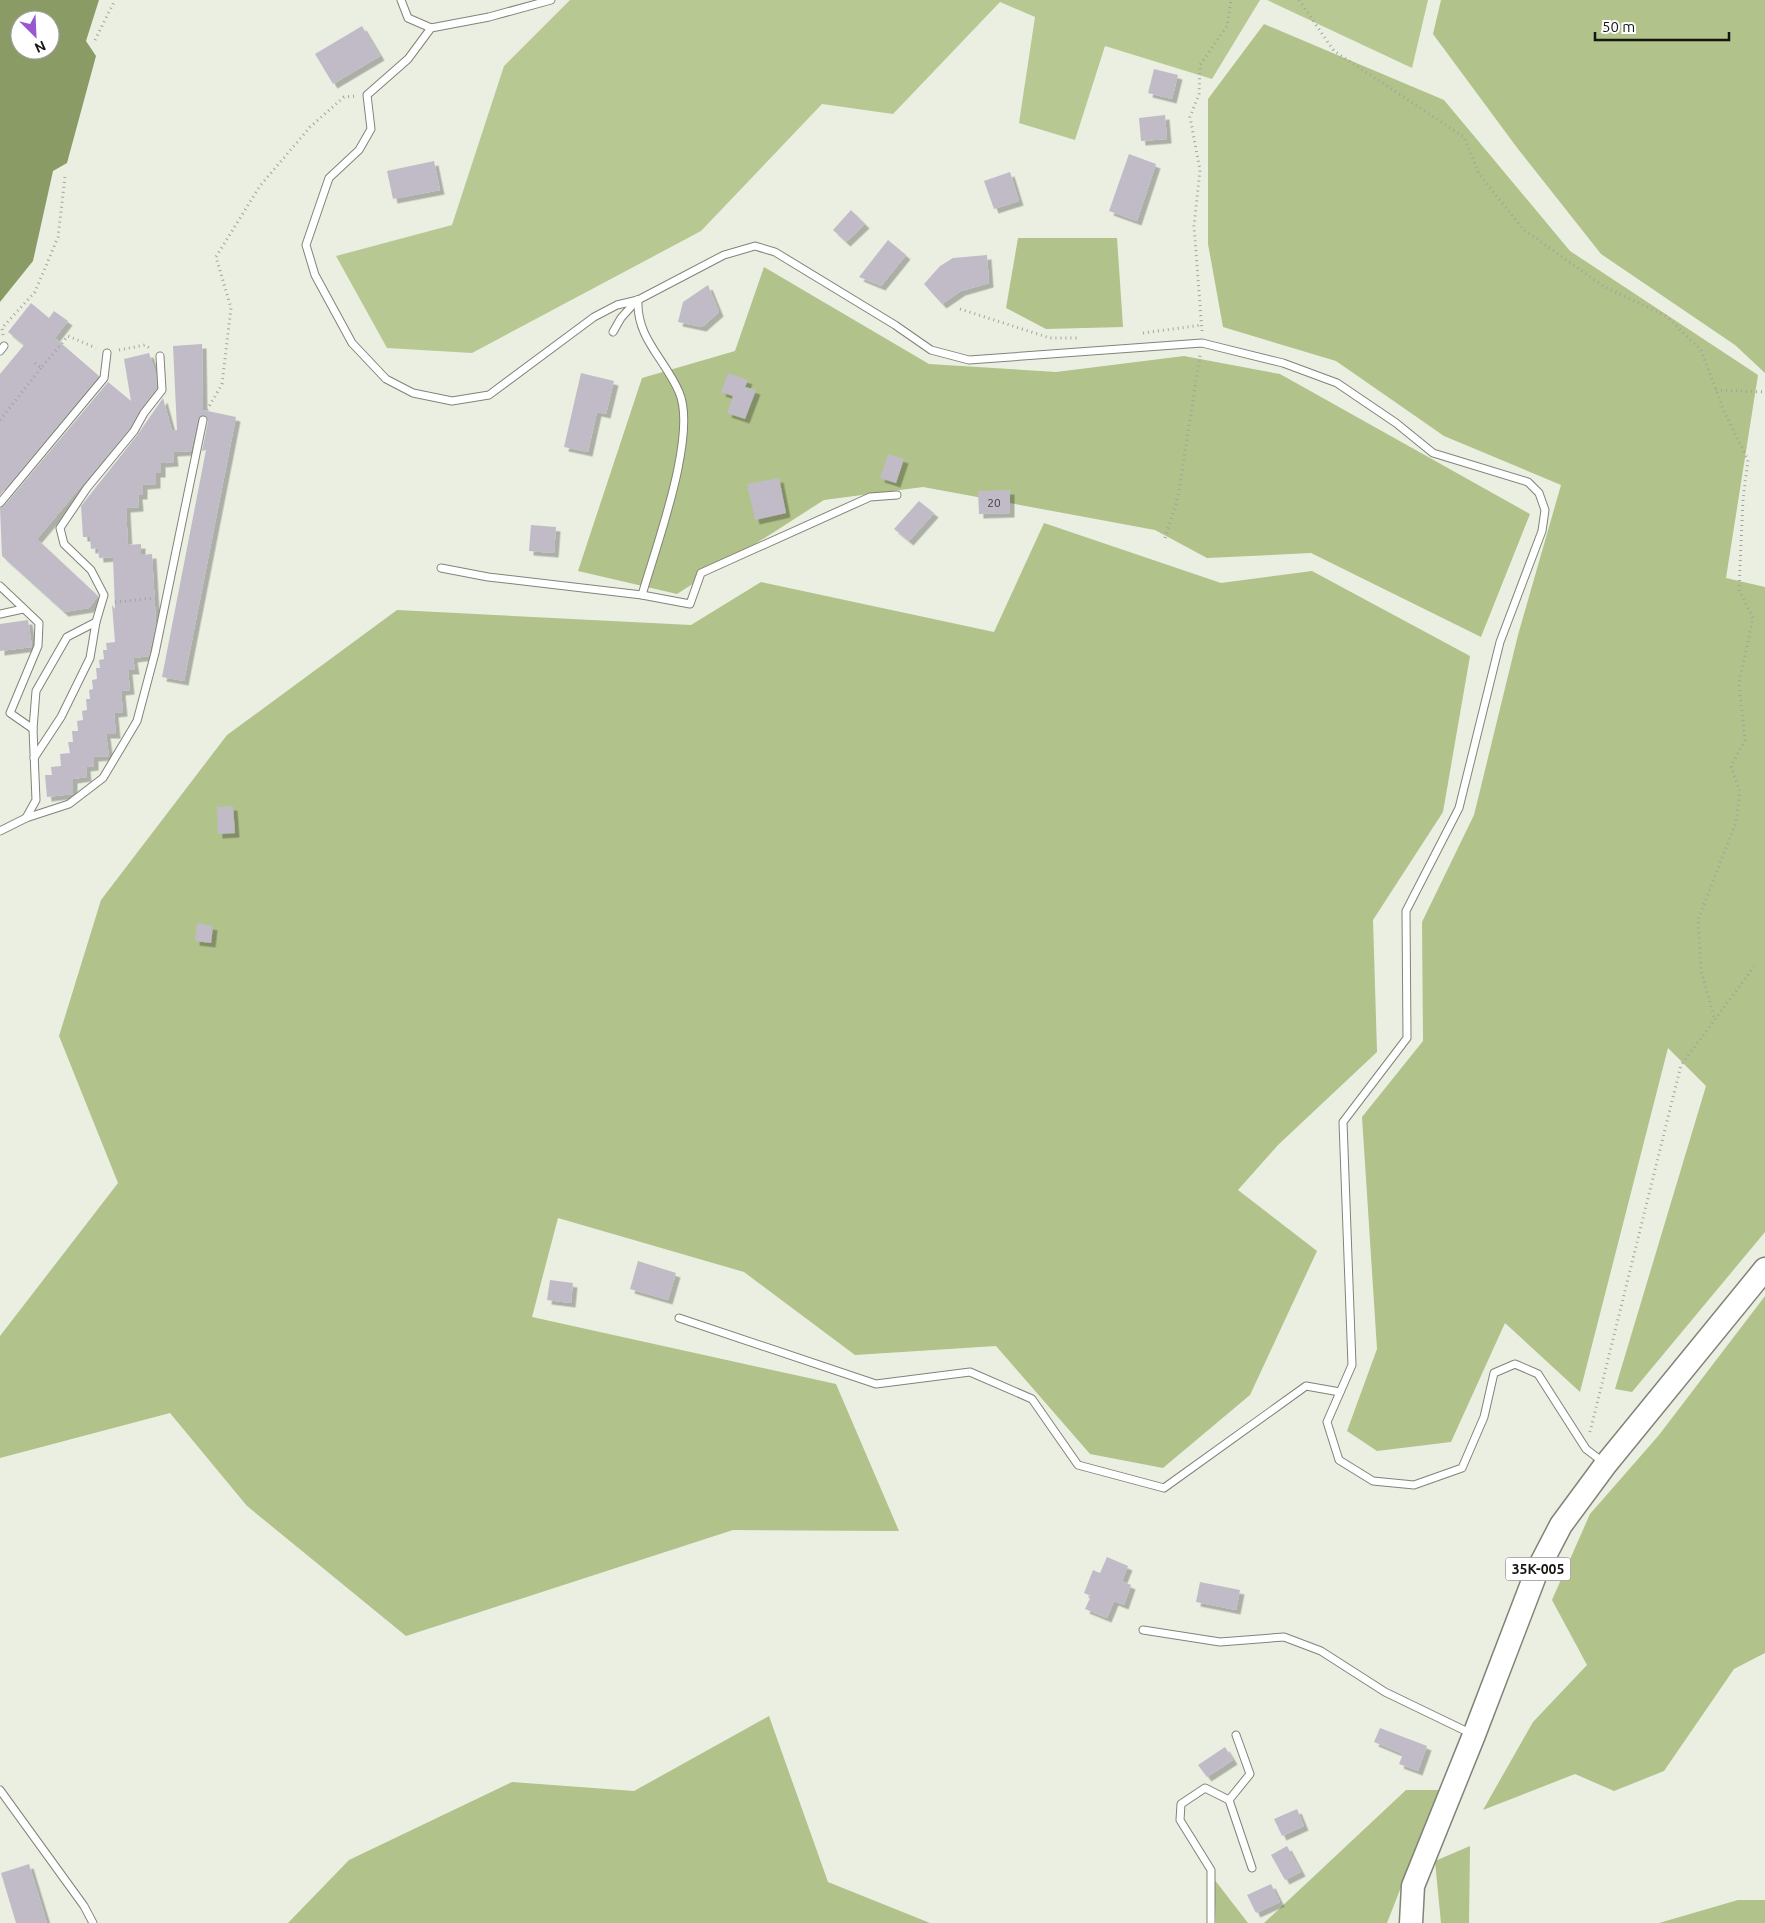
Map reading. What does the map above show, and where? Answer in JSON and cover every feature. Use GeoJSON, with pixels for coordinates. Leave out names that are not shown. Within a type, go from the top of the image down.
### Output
{"type":"FeatureCollection","features":[{"type":"Feature","properties":{"kind":"main road","name":"35К-005"},"geometry":{"type":"LineString","coordinates":[[1411,1923],[1413,1886],[1474,1735],[1536,1572],[1561,1525],[1606,1464],[1765,1269]]}},
{"type":"Feature","properties":{"kind":"lane"},"geometry":{"type":"LineString","coordinates":[[401,0],[408,18],[431,28],[551,0]]}},
{"type":"Feature","properties":{"kind":"lane"},"geometry":{"type":"LineString","coordinates":[[431,28],[408,59],[367,95],[371,129],[359,150],[329,178],[306,245],[315,275],[352,343],[386,379],[413,393],[452,401],[489,395],[594,317],[617,305],[638,300],[724,255],[755,246],[775,252],[895,325],[931,350],[969,360],[1202,342],[1283,363],[1337,383],[1396,423],[1432,453],[1528,482],[1540,493],[1545,510],[1542,531],[1500,642],[1459,808],[1406,911],[1407,1038],[1343,1122],[1352,1365],[1327,1422],[1339,1460],[1373,1481],[1414,1485],[1462,1468],[1484,1417],[1494,1373],[1515,1364],[1538,1374],[1586,1449],[1606,1464]]}},
{"type":"Feature","properties":{"kind":"lane"},"geometry":{"type":"LineString","coordinates":[[613,332],[620,318],[638,300]]}},
{"type":"Feature","properties":{"kind":"lane"},"geometry":{"type":"LineString","coordinates":[[638,300],[637,316],[651,346],[680,392],[684,419],[677,472],[642,595]]}},
{"type":"Feature","properties":{"kind":"lane"},"geometry":{"type":"LineString","coordinates":[[0,502],[104,378],[107,353]]}},
{"type":"Feature","properties":{"kind":"lane"},"geometry":{"type":"LineString","coordinates":[[34,758],[61,717],[90,658],[96,622],[104,595],[91,570],[64,544],[60,528],[87,488],[134,431],[144,412],[162,390],[160,356]]}},
{"type":"Feature","properties":{"kind":"lane"},"geometry":{"type":"LineString","coordinates":[[0,831],[26,818],[69,804],[103,778],[137,721],[155,653],[203,420]]}},
{"type":"Feature","properties":{"kind":"lane"},"geometry":{"type":"LineString","coordinates":[[441,568],[488,577],[642,595],[690,604],[701,573],[870,497],[897,495]]}},
{"type":"Feature","properties":{"kind":"lane"},"geometry":{"type":"LineString","coordinates":[[0,586],[39,623],[38,646],[10,713],[33,730]]}},
{"type":"Feature","properties":{"kind":"lane"},"geometry":{"type":"LineString","coordinates":[[0,614],[23,609]]}},
{"type":"Feature","properties":{"kind":"lane"},"geometry":{"type":"LineString","coordinates":[[26,818],[36,800],[33,730],[36,691],[66,637],[96,622]]}},
{"type":"Feature","properties":{"kind":"lane"},"geometry":{"type":"LineString","coordinates":[[679,1318],[876,1384],[970,1372],[1032,1399],[1078,1466],[1164,1488],[1306,1386],[1340,1392]]}},
{"type":"Feature","properties":{"kind":"lane"},"geometry":{"type":"LineString","coordinates":[[1144,1630],[1220,1642],[1284,1637],[1320,1651],[1385,1692],[1474,1735]]}},
{"type":"Feature","properties":{"kind":"lane"},"geometry":{"type":"LineString","coordinates":[[1229,1800],[1250,1774],[1236,1735]]}},
{"type":"Feature","properties":{"kind":"lane"},"geometry":{"type":"LineString","coordinates":[[1211,1923],[1211,1870],[1180,1820],[1181,1804],[1204,1788],[1229,1800],[1252,1868]]}},
{"type":"Feature","properties":{"kind":"lane"},"geometry":{"type":"LineString","coordinates":[[0,1790],[84,1906],[93,1923]]}},
{"type":"Feature","properties":{"kind":"path"},"geometry":{"type":"LineString","coordinates":[[96,40],[115,0]]}},
{"type":"Feature","properties":{"kind":"path"},"geometry":{"type":"LineString","coordinates":[[1165,538],[1178,497],[1202,342],[1194,226],[1200,170],[1190,117],[1199,94],[1200,65],[1227,26],[1231,0]]}},
{"type":"Feature","properties":{"kind":"path"},"geometry":{"type":"LineString","coordinates":[[1299,0],[1334,51],[1464,137],[1479,174],[1524,230],[1603,286],[1666,316],[1701,350],[1716,390],[1748,460],[1743,499],[1739,590],[1753,618],[1739,682],[1745,740],[1730,766],[1740,792],[1736,822],[1698,920],[1702,971],[1715,1020]]}},
{"type":"Feature","properties":{"kind":"path"},"geometry":{"type":"LineString","coordinates":[[203,420],[222,384],[231,308],[216,257],[260,186],[310,127],[344,97],[367,95]]}},
{"type":"Feature","properties":{"kind":"path"},"geometry":{"type":"LineString","coordinates":[[2,348],[2,328],[35,292],[58,237],[65,177]]}},
{"type":"Feature","properties":{"kind":"path"},"geometry":{"type":"LineString","coordinates":[[960,309],[1050,338],[1084,338]]}},
{"type":"Feature","properties":{"kind":"path"},"geometry":{"type":"LineString","coordinates":[[1138,334],[1202,325]]}},
{"type":"Feature","properties":{"kind":"path"},"geometry":{"type":"LineString","coordinates":[[0,420],[41,368]]}},
{"type":"Feature","properties":{"kind":"path"},"geometry":{"type":"LineString","coordinates":[[1716,390],[1765,392]]}},
{"type":"Feature","properties":{"kind":"path"},"geometry":{"type":"LineString","coordinates":[[101,604],[166,597]]}},
{"type":"Feature","properties":{"kind":"path"},"geometry":{"type":"LineString","coordinates":[[1586,1449],[1681,1065],[1754,967]]}},
{"type":"Feature","properties":{"kind":"shaded area"},"geometry":{"type":"Polygon","coordinates":[[[0,0],[99,0],[86,41],[96,56],[67,163],[53,171],[33,261],[0,302],[0,0]]]}},
{"type":"Feature","properties":{"kind":"shaded area"},"geometry":{"type":"Polygon","coordinates":[[[570,0],[1260,0],[1212,79],[1105,46],[1075,140],[1019,123],[1035,17],[1000,2],[893,114],[822,104],[701,231],[472,353],[387,348],[336,256],[452,225],[504,66],[570,0]]]}},
{"type":"Feature","properties":{"kind":"shaded area"},"geometry":{"type":"Polygon","coordinates":[[[1267,0],[1428,0],[1412,68],[1267,0]]]}},
{"type":"Feature","properties":{"kind":"shaded area"},"geometry":{"type":"Polygon","coordinates":[[[1441,0],[1765,0],[1765,373],[1735,345],[1601,254],[1518,149],[1433,34],[1441,0]]]}},
{"type":"Feature","properties":{"kind":"shaded area"},"geometry":{"type":"Polygon","coordinates":[[[1264,24],[1444,100],[1570,251],[1758,375],[1726,578],[1765,587],[1765,1232],[1632,1392],[1615,1389],[1706,1086],[1668,1048],[1580,1392],[1505,1323],[1451,1442],[1377,1451],[1347,1431],[1377,1349],[1362,1117],[1423,1041],[1422,922],[1474,815],[1518,635],[1561,485],[1444,436],[1336,361],[1223,327],[1208,244],[1208,99],[1264,24]]]}},
{"type":"Feature","properties":{"kind":"shaded area"},"geometry":{"type":"Polygon","coordinates":[[[1018,238],[1117,238],[1123,327],[1046,329],[1006,308],[1018,238]]]}},
{"type":"Feature","properties":{"kind":"shaded area"},"geometry":{"type":"Polygon","coordinates":[[[764,267],[929,364],[1056,372],[1184,356],[1280,374],[1530,514],[1481,637],[1311,553],[1207,558],[1155,530],[923,487],[824,500],[677,594],[578,571],[642,378],[735,351],[764,267]]]}},
{"type":"Feature","properties":{"kind":"shaded area"},"geometry":{"type":"Polygon","coordinates":[[[1044,523],[1221,583],[1312,571],[1470,656],[1443,812],[1373,920],[1377,1052],[1278,1145],[1238,1190],[1317,1251],[1250,1395],[1163,1468],[1090,1454],[996,1346],[855,1355],[744,1272],[558,1218],[532,1317],[836,1384],[899,1531],[733,1530],[406,1636],[247,1506],[170,1413],[0,1458],[0,1336],[118,1183],[59,1036],[101,900],[227,735],[397,610],[691,625],[761,582],[994,632],[1044,523]]]}},
{"type":"Feature","properties":{"kind":"shaded area"},"geometry":{"type":"Polygon","coordinates":[[[1765,1296],[1765,1653],[1734,1669],[1664,1771],[1614,1791],[1575,1774],[1483,1810],[1533,1722],[1587,1665],[1552,1600],[1590,1514],[1659,1435],[1765,1296]]]}},
{"type":"Feature","properties":{"kind":"shaded area"},"geometry":{"type":"Polygon","coordinates":[[[769,1716],[828,1882],[930,1923],[288,1923],[349,1860],[512,1782],[634,1791],[769,1716]]]}},
{"type":"Feature","properties":{"kind":"shaded area"},"geometry":{"type":"Polygon","coordinates":[[[1406,1790],[1439,1790],[1387,1923],[1264,1923],[1406,1790]]]}},
{"type":"Feature","properties":{"kind":"shaded area"},"geometry":{"type":"Polygon","coordinates":[[[1470,1846],[1469,1923],[1441,1923],[1435,1861],[1470,1846]]]}},
{"type":"Feature","properties":{"kind":"shaded area"},"geometry":{"type":"Polygon","coordinates":[[[1214,1879],[1248,1923],[1216,1923],[1214,1879]]]}},
{"type":"Feature","properties":{"kind":"shaded area"},"geometry":{"type":"Polygon","coordinates":[[[1738,1900],[1765,1900],[1765,1923],[1659,1923],[1738,1900]]]}},
{"type":"Feature","properties":{"kind":"building"},"geometry":{"type":"Polygon","coordinates":[[[362,26],[380,56],[333,84],[315,54],[362,26]]]}},
{"type":"Feature","properties":{"kind":"building"},"geometry":{"type":"Polygon","coordinates":[[[1154,69],[1178,75],[1172,99],[1148,93],[1154,69]]]}},
{"type":"Feature","properties":{"kind":"building"},"geometry":{"type":"Polygon","coordinates":[[[1165,115],[1167,139],[1141,141],[1139,118],[1165,115]]]}},
{"type":"Feature","properties":{"kind":"building"},"geometry":{"type":"Polygon","coordinates":[[[1129,154],[1156,164],[1137,221],[1109,211],[1129,154]]]}},
{"type":"Feature","properties":{"kind":"building"},"geometry":{"type":"Polygon","coordinates":[[[434,161],[440,190],[393,199],[387,171],[434,161]]]}},
{"type":"Feature","properties":{"kind":"building"},"geometry":{"type":"Polygon","coordinates":[[[1010,172],[1019,201],[994,209],[984,181],[1010,172]]]}},
{"type":"Feature","properties":{"kind":"building"},"geometry":{"type":"Polygon","coordinates":[[[851,210],[865,224],[846,242],[833,230],[851,210]]]}},
{"type":"Feature","properties":{"kind":"building"},"geometry":{"type":"Polygon","coordinates":[[[888,240],[906,255],[881,286],[859,277],[888,240]]]}},
{"type":"Feature","properties":{"kind":"building"},"geometry":{"type":"Polygon","coordinates":[[[987,255],[989,283],[961,291],[942,304],[924,284],[940,266],[953,258],[987,255]]]}},
{"type":"Feature","properties":{"kind":"building"},"geometry":{"type":"Polygon","coordinates":[[[708,285],[719,312],[702,327],[678,322],[683,302],[708,285]]]}},
{"type":"Feature","properties":{"kind":"building"},"geometry":{"type":"Polygon","coordinates":[[[31,303],[49,318],[54,311],[68,321],[55,338],[99,376],[0,495],[0,374],[24,345],[8,332],[31,303]]]}},
{"type":"Feature","properties":{"kind":"building"},"geometry":{"type":"Polygon","coordinates":[[[202,344],[203,410],[236,417],[184,681],[162,677],[206,450],[202,451],[208,421],[204,415],[198,419],[191,451],[173,452],[174,462],[161,463],[161,473],[156,473],[156,484],[143,485],[143,495],[138,495],[139,507],[126,508],[128,545],[141,544],[141,555],[152,554],[156,623],[149,656],[133,658],[135,670],[128,670],[130,690],[121,691],[123,712],[114,713],[116,734],[106,734],[109,756],[94,757],[94,766],[86,767],[87,777],[73,779],[73,794],[47,797],[45,775],[52,775],[51,767],[61,766],[60,754],[70,753],[68,742],[73,742],[72,731],[78,731],[77,721],[83,720],[82,711],[87,710],[86,699],[90,699],[89,690],[93,689],[92,680],[97,679],[96,668],[100,668],[99,660],[104,659],[103,650],[107,650],[106,643],[115,642],[112,605],[115,609],[113,557],[99,558],[98,548],[91,549],[90,537],[83,537],[81,506],[138,434],[163,398],[172,431],[177,430],[173,346],[202,344]]]}},
{"type":"Feature","properties":{"kind":"building"},"geometry":{"type":"Polygon","coordinates":[[[149,353],[156,374],[157,388],[140,410],[130,428],[37,539],[98,596],[89,608],[64,612],[2,556],[0,508],[4,506],[108,382],[131,401],[124,359],[149,353]]]}},
{"type":"Feature","properties":{"kind":"building"},"geometry":{"type":"Polygon","coordinates":[[[581,373],[614,381],[606,414],[597,412],[588,452],[564,447],[581,373]]]}},
{"type":"Feature","properties":{"kind":"building"},"geometry":{"type":"Polygon","coordinates":[[[728,373],[748,380],[745,387],[756,390],[745,419],[727,413],[733,396],[721,392],[728,373]]]}},
{"type":"Feature","properties":{"kind":"building"},"geometry":{"type":"Polygon","coordinates":[[[888,454],[904,459],[896,483],[880,478],[888,454]]]}},
{"type":"Feature","properties":{"kind":"building"},"geometry":{"type":"Polygon","coordinates":[[[779,478],[786,513],[755,520],[747,484],[779,478]]]}},
{"type":"Feature","properties":{"kind":"building"},"geometry":{"type":"Polygon","coordinates":[[[1010,490],[1010,513],[979,514],[978,491],[1010,490]]]}},
{"type":"Feature","properties":{"kind":"building"},"geometry":{"type":"Polygon","coordinates":[[[919,501],[934,513],[909,541],[894,529],[919,501]]]}},
{"type":"Feature","properties":{"kind":"building"},"geometry":{"type":"Polygon","coordinates":[[[531,525],[556,527],[554,553],[529,551],[531,525]]]}},
{"type":"Feature","properties":{"kind":"building"},"geometry":{"type":"Polygon","coordinates":[[[28,620],[32,647],[0,651],[0,624],[28,620]]]}},
{"type":"Feature","properties":{"kind":"building"},"geometry":{"type":"Polygon","coordinates":[[[233,806],[235,833],[218,834],[217,807],[233,806]]]}},
{"type":"Feature","properties":{"kind":"building"},"geometry":{"type":"Polygon","coordinates":[[[197,923],[213,926],[211,943],[195,941],[197,923]]]}},
{"type":"Feature","properties":{"kind":"building"},"geometry":{"type":"Polygon","coordinates":[[[638,1261],[676,1273],[668,1300],[630,1289],[638,1261]]]}},
{"type":"Feature","properties":{"kind":"building"},"geometry":{"type":"Polygon","coordinates":[[[550,1280],[573,1283],[571,1303],[547,1300],[550,1280]]]}},
{"type":"Feature","properties":{"kind":"building"},"geometry":{"type":"Polygon","coordinates":[[[1107,1557],[1128,1566],[1122,1581],[1131,1585],[1124,1605],[1114,1601],[1107,1618],[1085,1609],[1091,1596],[1084,1593],[1093,1570],[1100,1573],[1107,1557]]]}},
{"type":"Feature","properties":{"kind":"building"},"geometry":{"type":"Polygon","coordinates":[[[1200,1582],[1240,1590],[1236,1610],[1196,1602],[1200,1582]]]}},
{"type":"Feature","properties":{"kind":"building"},"geometry":{"type":"Polygon","coordinates":[[[1380,1728],[1427,1746],[1418,1771],[1399,1764],[1403,1754],[1374,1742],[1380,1728]]]}},
{"type":"Feature","properties":{"kind":"building"},"geometry":{"type":"Polygon","coordinates":[[[1225,1747],[1233,1760],[1207,1777],[1198,1765],[1225,1747]]]}},
{"type":"Feature","properties":{"kind":"building"},"geometry":{"type":"Polygon","coordinates":[[[1297,1809],[1304,1826],[1282,1836],[1274,1819],[1297,1809]]]}},
{"type":"Feature","properties":{"kind":"building"},"geometry":{"type":"Polygon","coordinates":[[[1287,1846],[1301,1872],[1285,1880],[1271,1855],[1287,1846]]]}},
{"type":"Feature","properties":{"kind":"building"},"geometry":{"type":"Polygon","coordinates":[[[29,1864],[47,1923],[16,1923],[1,1873],[29,1864]]]}},
{"type":"Feature","properties":{"kind":"building"},"geometry":{"type":"Polygon","coordinates":[[[1271,1884],[1280,1902],[1256,1913],[1247,1895],[1271,1884]]]}}]}
